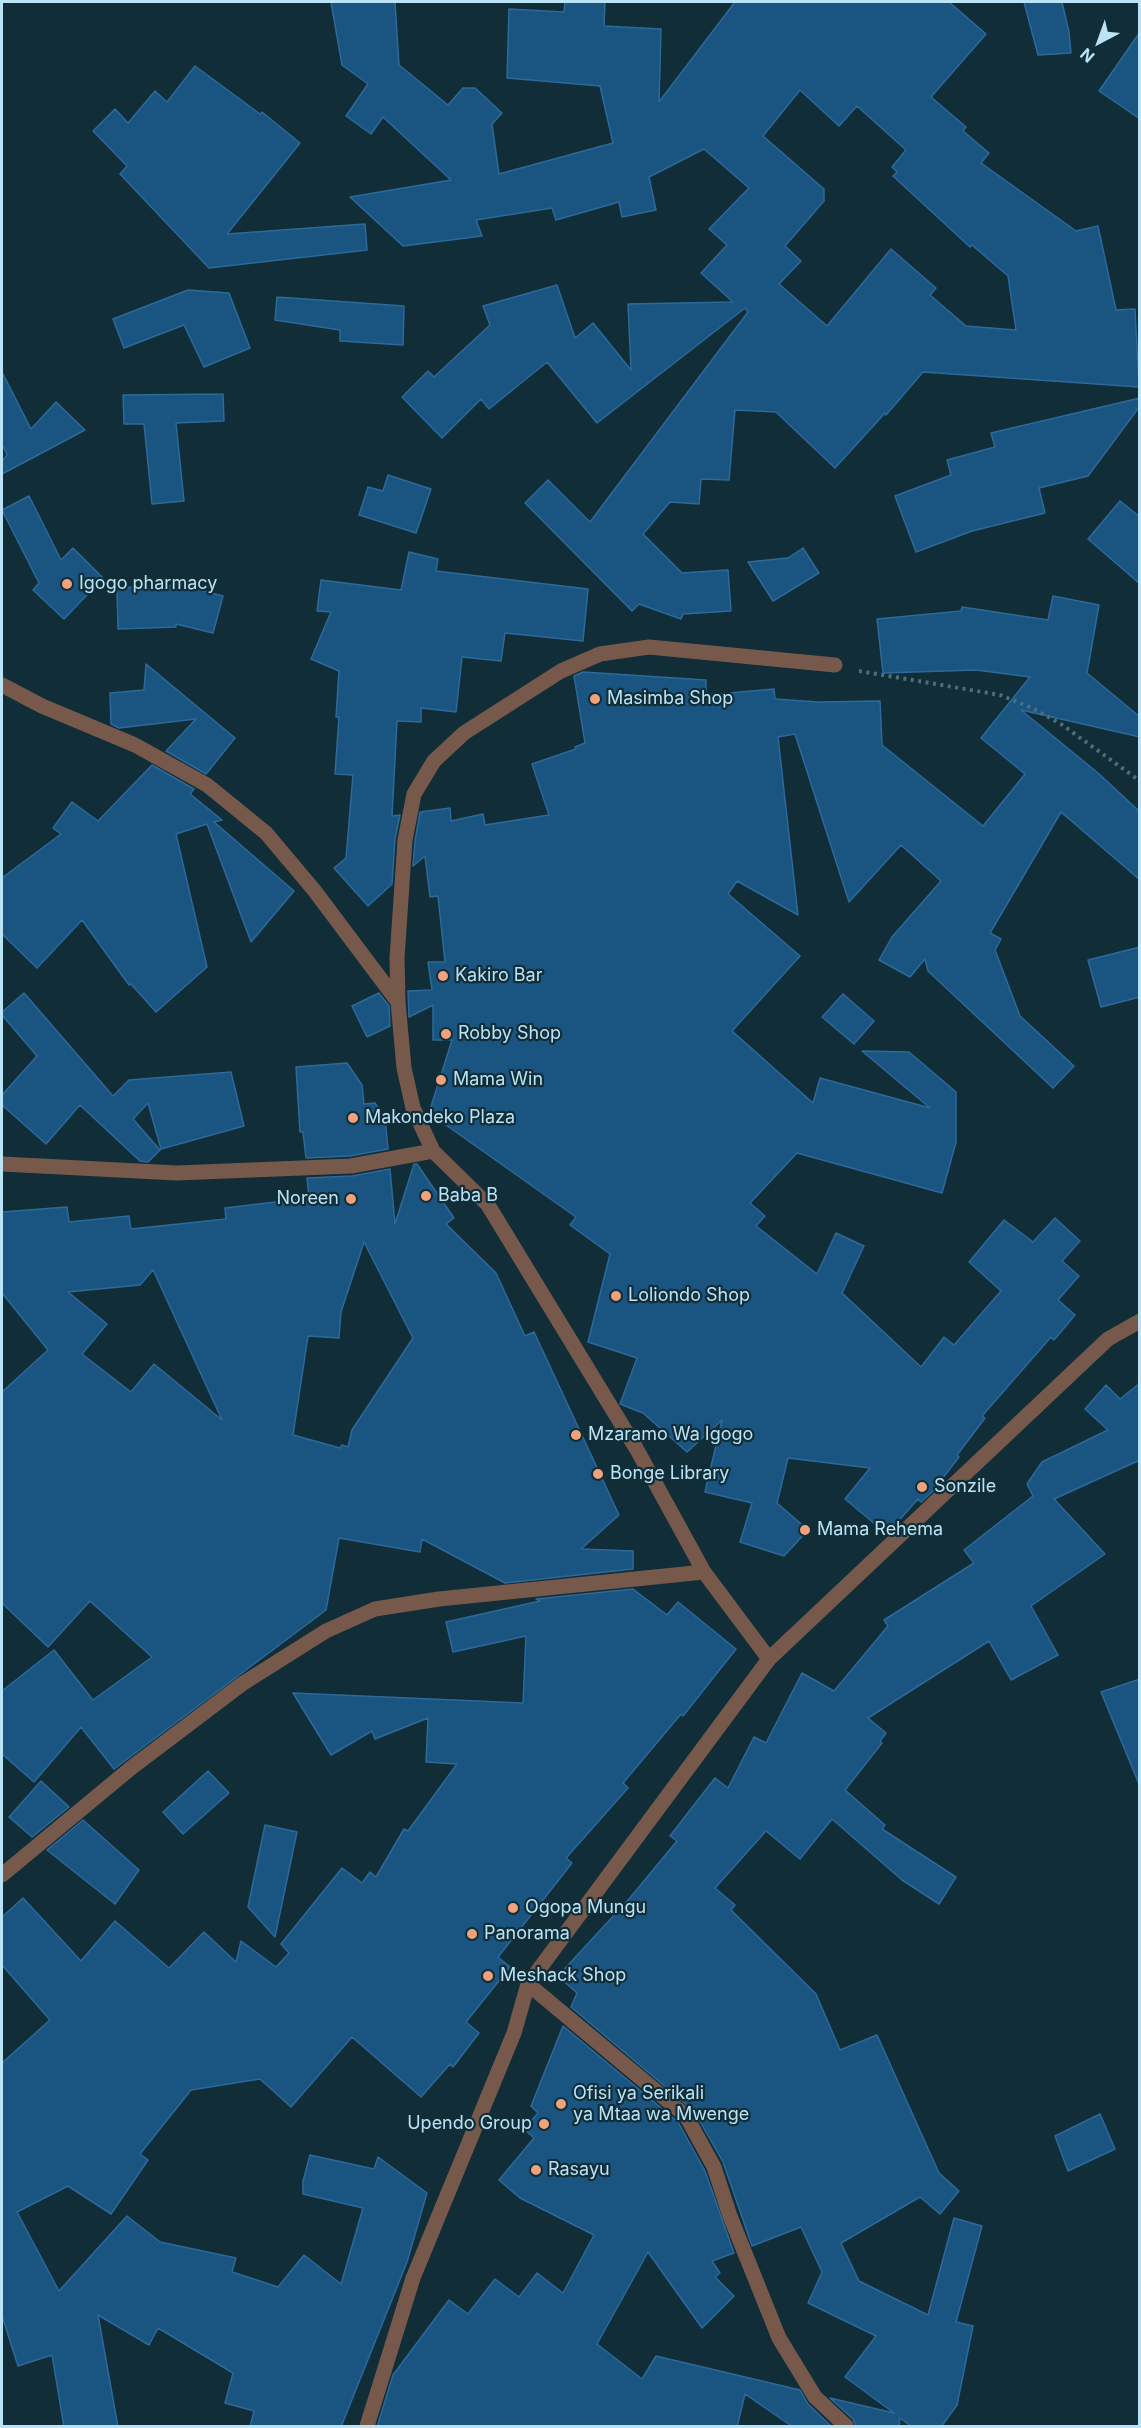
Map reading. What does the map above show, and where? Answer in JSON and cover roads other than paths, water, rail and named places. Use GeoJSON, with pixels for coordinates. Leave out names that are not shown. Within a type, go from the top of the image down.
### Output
{"type":"FeatureCollection","features":[{"type":"Feature","properties":{"kind":"street"},"geometry":{"type":"LineString","coordinates":[[769,1659],[704,1572],[636,1448],[488,1205],[433,1151],[413,1108],[404,1068],[397,958],[405,840],[414,794],[434,761],[464,733],[561,671],[600,654],[649,647],[835,665]]}},
{"type":"Feature","properties":{"kind":"street"},"geometry":{"type":"LineString","coordinates":[[2,685],[42,706],[135,745],[207,785],[266,833],[314,890],[398,1002]]}},
{"type":"Feature","properties":{"kind":"street"},"geometry":{"type":"LineString","coordinates":[[2,1164],[177,1173],[351,1166],[433,1151]]}},
{"type":"Feature","properties":{"kind":"street"},"geometry":{"type":"LineString","coordinates":[[367,2427],[413,2278],[514,2033],[528,1984],[769,1659],[1108,1339],[1140,1321]]}},
{"type":"Feature","properties":{"kind":"street"},"geometry":{"type":"LineString","coordinates":[[2,1875],[131,1768],[242,1684],[326,1632],[375,1609],[439,1599],[704,1572]]}},
{"type":"Feature","properties":{"kind":"street"},"geometry":{"type":"LineString","coordinates":[[528,1984],[686,2116],[714,2167],[730,2216],[779,2338],[815,2397],[846,2427]]}},
{"type":"Feature","properties":{"kind":"place","name":"Igogo pharmacy"},"geometry":{"type":"Point","coordinates":[67,584]}},
{"type":"Feature","properties":{"kind":"place","name":"Masimba Shop"},"geometry":{"type":"Point","coordinates":[595,699]}},
{"type":"Feature","properties":{"kind":"place","name":"Kakiro Bar"},"geometry":{"type":"Point","coordinates":[443,976]}},
{"type":"Feature","properties":{"kind":"place","name":"Robby Shop"},"geometry":{"type":"Point","coordinates":[446,1034]}},
{"type":"Feature","properties":{"kind":"place","name":"Mama Win"},"geometry":{"type":"Point","coordinates":[441,1080]}},
{"type":"Feature","properties":{"kind":"place","name":"Makondeko Plaza"},"geometry":{"type":"Point","coordinates":[353,1118]}},
{"type":"Feature","properties":{"kind":"place","name":"Baba B"},"geometry":{"type":"Point","coordinates":[426,1196]}},
{"type":"Feature","properties":{"kind":"place","name":"Noreen"},"geometry":{"type":"Point","coordinates":[351,1199]}},
{"type":"Feature","properties":{"kind":"place","name":"Loliondo Shop"},"geometry":{"type":"Point","coordinates":[616,1296]}},
{"type":"Feature","properties":{"kind":"place","name":"Mzaramo Wa Igogo"},"geometry":{"type":"Point","coordinates":[576,1435]}},
{"type":"Feature","properties":{"kind":"place","name":"Bonge Library"},"geometry":{"type":"Point","coordinates":[598,1474]}},
{"type":"Feature","properties":{"kind":"place","name":"Sonzile"},"geometry":{"type":"Point","coordinates":[922,1487]}},
{"type":"Feature","properties":{"kind":"place","name":"Mama Rehema"},"geometry":{"type":"Point","coordinates":[805,1530]}},
{"type":"Feature","properties":{"kind":"place","name":"Ogopa Mungu"},"geometry":{"type":"Point","coordinates":[513,1908]}},
{"type":"Feature","properties":{"kind":"place","name":"Panorama"},"geometry":{"type":"Point","coordinates":[472,1934]}},
{"type":"Feature","properties":{"kind":"place","name":"Meshack Shop"},"geometry":{"type":"Point","coordinates":[488,1976]}},
{"type":"Feature","properties":{"kind":"place","name":"Ofisi ya Serikali ya Mtaa wa Mwenge"},"geometry":{"type":"Point","coordinates":[561,2104]}},
{"type":"Feature","properties":{"kind":"place","name":"Upendo Group"},"geometry":{"type":"Point","coordinates":[544,2124]}},
{"type":"Feature","properties":{"kind":"place","name":"Rasayu"},"geometry":{"type":"Point","coordinates":[536,2170]}}]}
